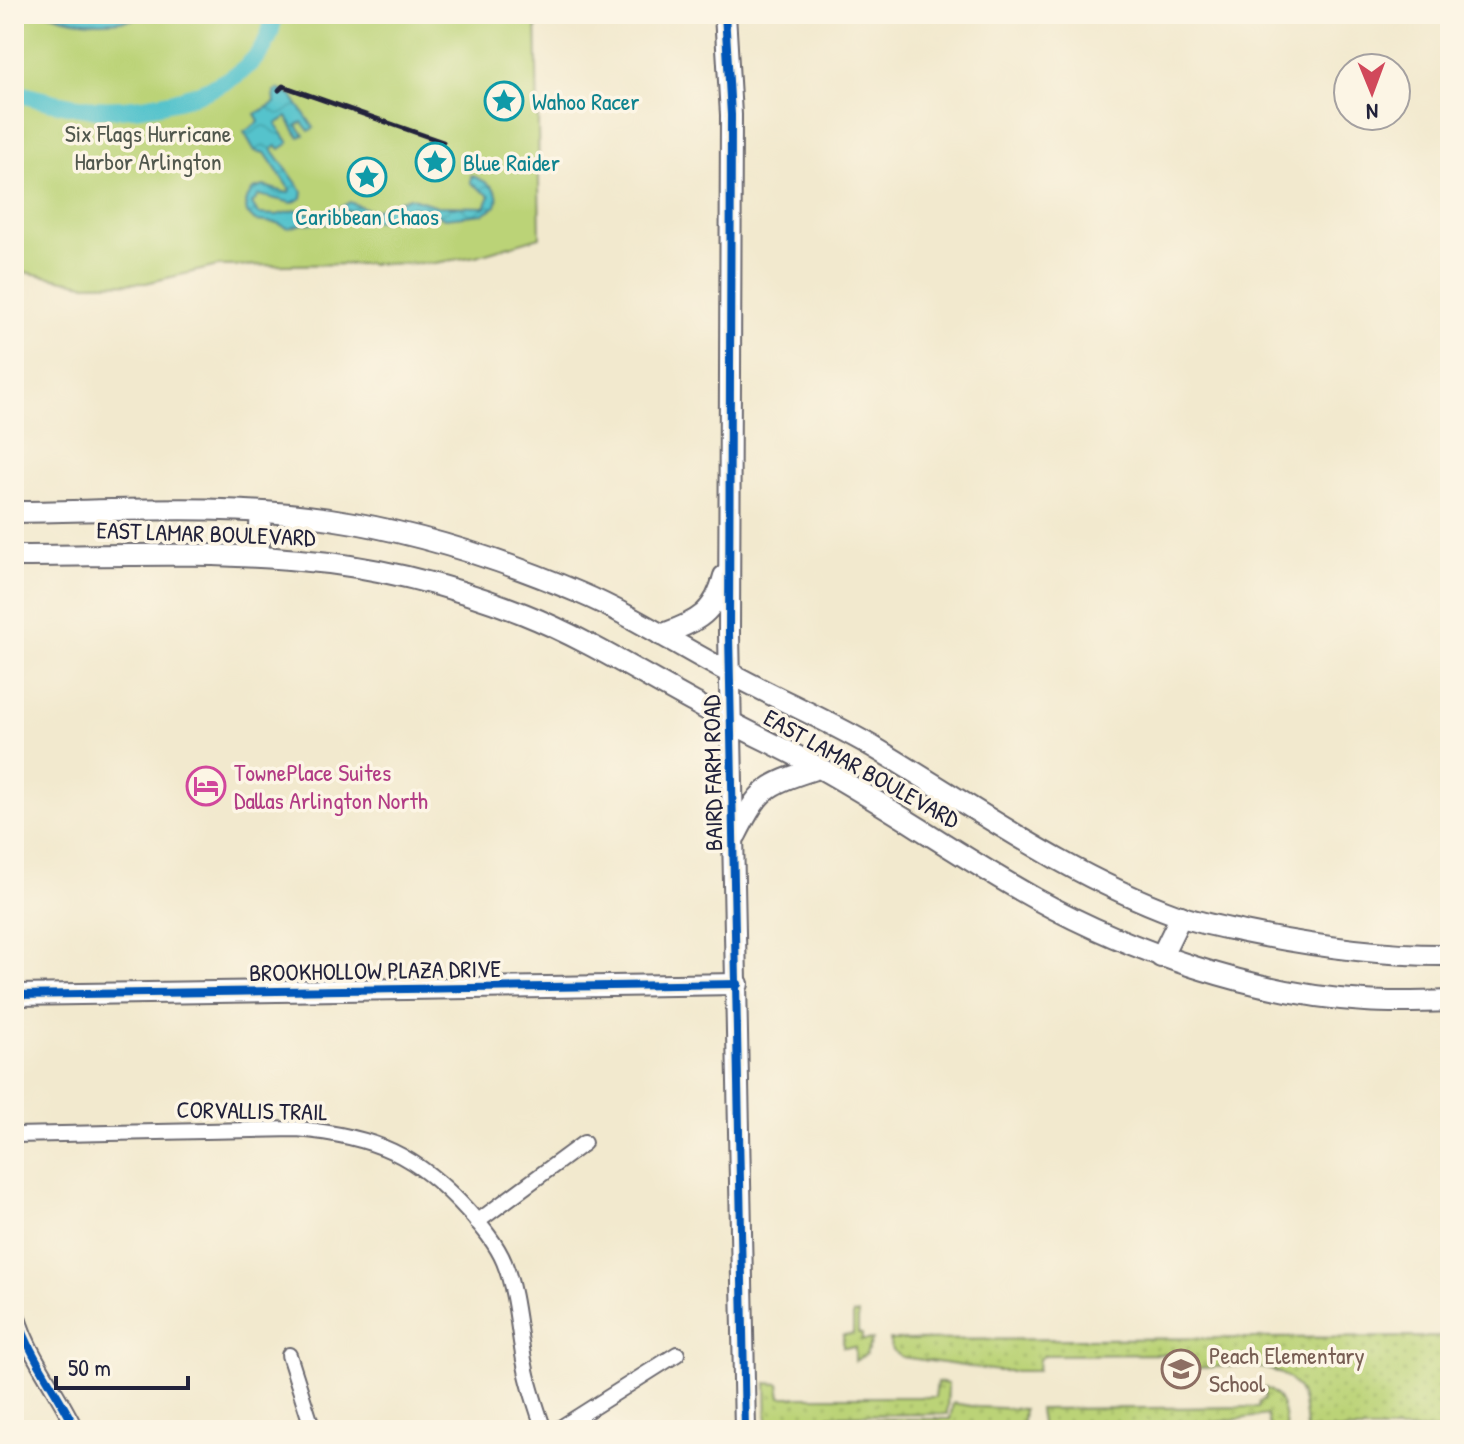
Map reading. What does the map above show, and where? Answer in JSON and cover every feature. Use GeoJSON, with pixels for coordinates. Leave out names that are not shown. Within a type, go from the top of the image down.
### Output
{"type":"FeatureCollection","features":[{"type":"Feature","properties":{"kind":"main road","name":"BAIRD FARM ROAD"},"geometry":{"type":"LineString","coordinates":[[725,14],[731,115],[729,673],[738,984],[745,1430]]}},
{"type":"Feature","properties":{"kind":"main road","name":"EAST LAMAR BOULEVARD"},"geometry":{"type":"LineString","coordinates":[[14,512],[261,512],[357,524],[453,546],[583,594],[877,749],[1026,843],[1120,893],[1181,916],[1311,946],[1406,955],[1450,955]]}},
{"type":"Feature","properties":{"kind":"main road"},"geometry":{"type":"LineString","coordinates":[[258,556],[261,512]]}},
{"type":"Feature","properties":{"kind":"main road","name":"EAST LAMAR BOULEVARD"},"geometry":{"type":"LineString","coordinates":[[14,556],[258,556],[304,560],[378,572],[500,606],[588,643],[732,724],[818,768],[1037,900],[1161,957],[1238,979],[1310,994],[1363,1001],[1450,1001]]}},
{"type":"Feature","properties":{"kind":"main road"},"geometry":{"type":"LineString","coordinates":[[661,635],[696,621],[712,608],[721,591],[729,561]]}},
{"type":"Feature","properties":{"kind":"main road"},"geometry":{"type":"LineString","coordinates":[[734,838],[747,813],[770,784],[818,768]]}},
{"type":"Feature","properties":{"kind":"main road"},"geometry":{"type":"LineString","coordinates":[[1161,957],[1181,916]]}},
{"type":"Feature","properties":{"kind":"main road","name":"BROOKHOLLOW PLAZA DRIVE"},"geometry":{"type":"LineString","coordinates":[[14,995],[738,984]]}},
{"type":"Feature","properties":{"kind":"street"},"geometry":{"type":"LineString","coordinates":[[14,995],[14,1007]]}},
{"type":"Feature","properties":{"kind":"street","name":"CORVALLIS TRAIL"},"geometry":{"type":"LineString","coordinates":[[14,1135],[297,1129],[342,1133],[414,1161],[443,1183],[477,1222],[504,1261],[525,1369],[544,1430]]}},
{"type":"Feature","properties":{"kind":"street"},"geometry":{"type":"LineString","coordinates":[[477,1222],[584,1143]]}},
{"type":"Feature","properties":{"kind":"street"},"geometry":{"type":"LineString","coordinates":[[14,1302],[29,1349],[66,1407],[76,1430]]}},
{"type":"Feature","properties":{"kind":"street"},"geometry":{"type":"LineString","coordinates":[[557,1430],[677,1354]]}},
{"type":"Feature","properties":{"kind":"street"},"geometry":{"type":"LineString","coordinates":[[289,1355],[313,1430]]}},
{"type":"Feature","properties":{"kind":"green space","name":"Six Flags Hurricane Harbor Arlington"},"geometry":{"type":"Polygon","coordinates":[[[14,14],[536,14],[540,237],[476,256],[435,263],[218,266],[146,283],[84,284],[14,270],[14,14]]]}},
{"type":"Feature","properties":{"kind":"green space"},"geometry":{"type":"Polygon","coordinates":[[[853,1314],[858,1314],[858,1333],[862,1334],[862,1340],[872,1340],[866,1354],[855,1361],[855,1347],[843,1347],[843,1335],[853,1334],[853,1314]]]}},
{"type":"Feature","properties":{"kind":"green space"},"geometry":{"type":"Polygon","coordinates":[[[1449,1337],[1450,1430],[1306,1430],[1300,1393],[1292,1381],[1280,1373],[1235,1366],[1191,1368],[1190,1354],[1045,1355],[1039,1359],[1038,1371],[998,1371],[902,1357],[892,1350],[889,1340],[1449,1337]]]}},
{"type":"Feature","properties":{"kind":"green space"},"geometry":{"type":"Polygon","coordinates":[[[937,1382],[948,1384],[947,1414],[829,1415],[828,1423],[793,1419],[788,1424],[788,1430],[767,1430],[766,1383],[779,1384],[781,1397],[935,1397],[937,1382]]]}},
{"type":"Feature","properties":{"kind":"green space"},"geometry":{"type":"Polygon","coordinates":[[[1265,1388],[1279,1400],[1286,1430],[1270,1430],[1267,1415],[1161,1430],[1042,1430],[1039,1409],[1258,1407],[1259,1402],[1265,1399],[1265,1388]]]}},
{"type":"Feature","properties":{"kind":"green space"},"geometry":{"type":"Polygon","coordinates":[[[953,1403],[1024,1409],[1022,1430],[883,1430],[861,1427],[861,1419],[950,1419],[953,1403]]]}},
{"type":"Feature","properties":{"kind":"water"},"geometry":{"type":"Polygon","coordinates":[[[51,14],[158,14],[104,22],[51,14]]]}},
{"type":"Feature","properties":{"kind":"water"},"geometry":{"type":"Polygon","coordinates":[[[278,89],[292,96],[314,128],[309,131],[302,122],[297,125],[304,135],[299,137],[287,117],[276,124],[289,143],[280,149],[277,146],[272,149],[303,192],[302,198],[292,203],[259,195],[252,204],[258,214],[277,215],[296,210],[325,216],[350,202],[372,211],[409,197],[437,206],[485,207],[490,196],[471,183],[471,175],[495,190],[496,206],[483,214],[445,218],[412,206],[397,216],[380,221],[348,210],[329,224],[306,223],[288,228],[277,223],[255,221],[247,213],[245,202],[253,189],[264,186],[288,193],[290,190],[265,153],[255,151],[244,132],[259,122],[255,114],[275,103],[274,92],[278,89]]]}},
{"type":"Feature","properties":{"kind":"waterway"},"geometry":{"type":"LineString","coordinates":[[14,92],[93,109],[146,106],[176,100],[205,91],[231,78],[252,61],[267,40],[273,14]]}},
{"type":"Feature","properties":{"kind":"railway"},"geometry":{"type":"LineString","coordinates":[[279,90],[283,86],[443,142]]}},
{"type":"Feature","properties":{"kind":"cycle path"},"geometry":{"type":"LineString","coordinates":[[725,14],[731,115],[729,634],[745,1430]]}},
{"type":"Feature","properties":{"kind":"cycle path"},"geometry":{"type":"LineString","coordinates":[[14,995],[738,984]]}},
{"type":"Feature","properties":{"kind":"cycle path"},"geometry":{"type":"LineString","coordinates":[[14,1302],[32,1352],[76,1430]]}},
{"type":"Feature","properties":{"kind":"place","name":"Wahoo Racer"},"geometry":{"type":"Point","coordinates":[504,101]}},
{"type":"Feature","properties":{"kind":"place","name":"Blue Raider"},"geometry":{"type":"Point","coordinates":[435,162]}},
{"type":"Feature","properties":{"kind":"place","name":"Caribbean Chaos"},"geometry":{"type":"Point","coordinates":[367,177]}},
{"type":"Feature","properties":{"kind":"place","name":"TownePlace Suites Dallas Arlington North"},"geometry":{"type":"Point","coordinates":[206,786]}},
{"type":"Feature","properties":{"kind":"place","name":"Peach Elementary School"},"geometry":{"type":"Point","coordinates":[1181,1369]}}]}
